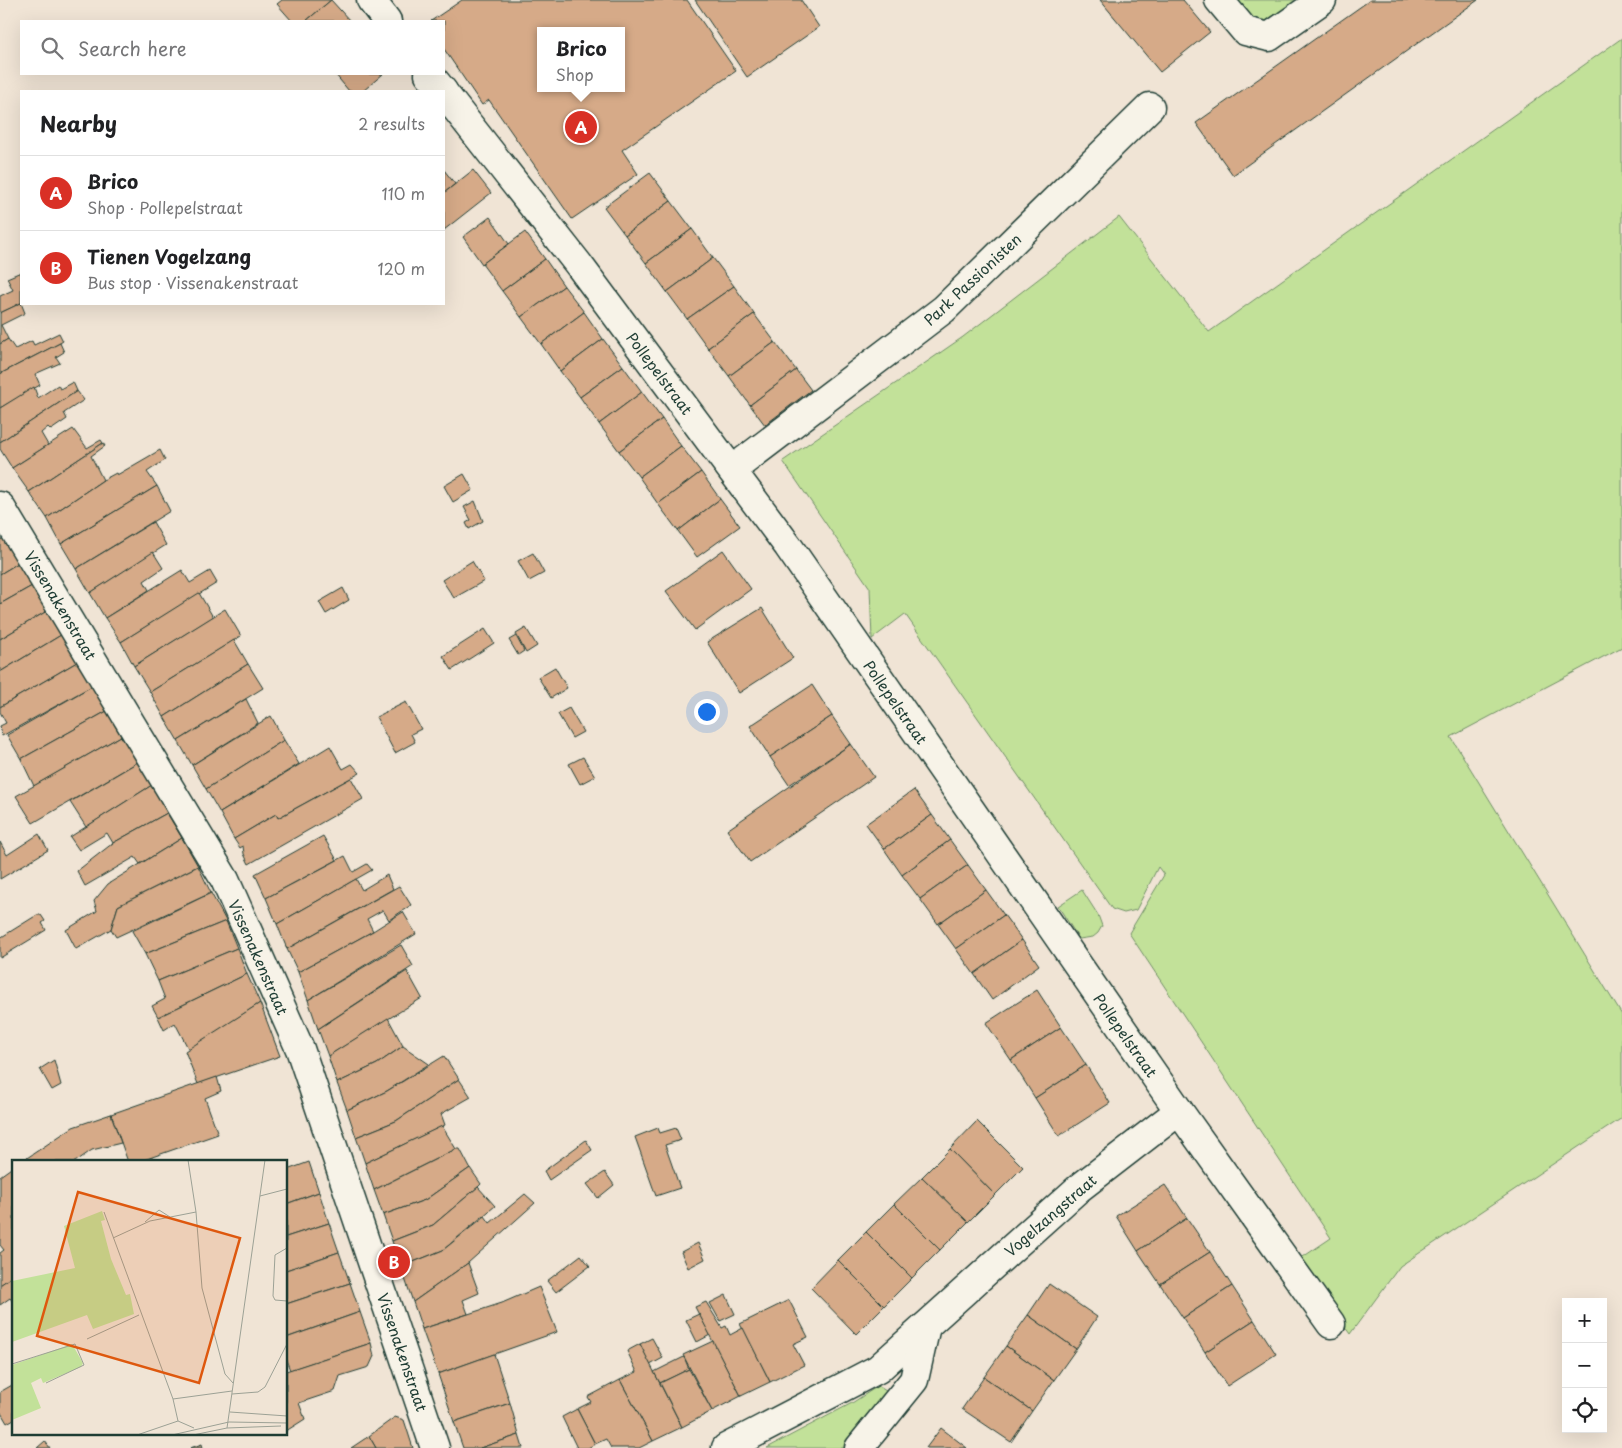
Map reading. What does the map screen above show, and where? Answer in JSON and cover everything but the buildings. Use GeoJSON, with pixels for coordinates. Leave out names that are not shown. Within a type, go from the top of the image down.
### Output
{"type":"FeatureCollection","features":[{"type":"Feature","properties":{"kind":"street"},"geometry":{"type":"LineString","coordinates":[[370,0],[386,20]]}},
{"type":"Feature","properties":{"kind":"street"},"geometry":{"type":"LineString","coordinates":[[1219,0],[1245,31],[1269,37],[1322,0]]}},
{"type":"Feature","properties":{"kind":"street","name":"Pollepelstraat"},"geometry":{"type":"LineString","coordinates":[[430,75],[441,90]]}},
{"type":"Feature","properties":{"kind":"street","name":"Pollepelstraat"},"geometry":{"type":"LineString","coordinates":[[445,95],[580,265],[788,546],[1179,1111],[1331,1324]]}},
{"type":"Feature","properties":{"kind":"street","name":"Park Passionisten"},"geometry":{"type":"LineString","coordinates":[[732,470],[944,309],[1150,107]]}},
{"type":"Feature","properties":{"kind":"street","name":"Vissenakenstraat"},"geometry":{"type":"LineString","coordinates":[[0,506],[225,880],[300,1049],[435,1448]]}},
{"type":"Feature","properties":{"kind":"street","name":"Vogelzangstraat"},"geometry":{"type":"LineString","coordinates":[[726,1448],[878,1369],[1078,1189],[1179,1111]]}},
{"type":"Feature","properties":{"kind":"street"},"geometry":{"type":"LineString","coordinates":[[859,1448],[914,1380],[926,1326]]}},
{"type":"Feature","properties":{"kind":"green space"},"geometry":{"type":"Polygon","coordinates":[[[1226,0],[1311,0],[1270,22],[1258,22],[1226,0]]]}},
{"type":"Feature","properties":{"kind":"green space"},"geometry":{"type":"Polygon","coordinates":[[[1622,38],[1622,647],[1451,737],[1622,1015],[1622,1118],[1400,1266],[1350,1334],[1297,1261],[1331,1238],[1129,933],[1164,875],[1158,867],[1136,910],[1124,913],[1112,909],[905,614],[872,639],[870,588],[783,461],[963,337],[1119,217],[1209,332],[1622,38]]]}},
{"type":"Feature","properties":{"kind":"green space"},"geometry":{"type":"Polygon","coordinates":[[[1082,890],[1098,915],[1102,926],[1093,937],[1079,939],[1058,906],[1082,890]]]}},
{"type":"Feature","properties":{"kind":"green space"},"geometry":{"type":"Polygon","coordinates":[[[878,1386],[886,1391],[889,1399],[849,1448],[767,1448],[852,1403],[878,1386]]]}},
{"type":"Feature","properties":{"kind":"place","name":"Brico"},"geometry":{"type":"Point","coordinates":[581,127]}},
{"type":"Feature","properties":{"kind":"place","name":"Tienen Vogelzang"},"geometry":{"type":"Point","coordinates":[394,1262]}}]}
